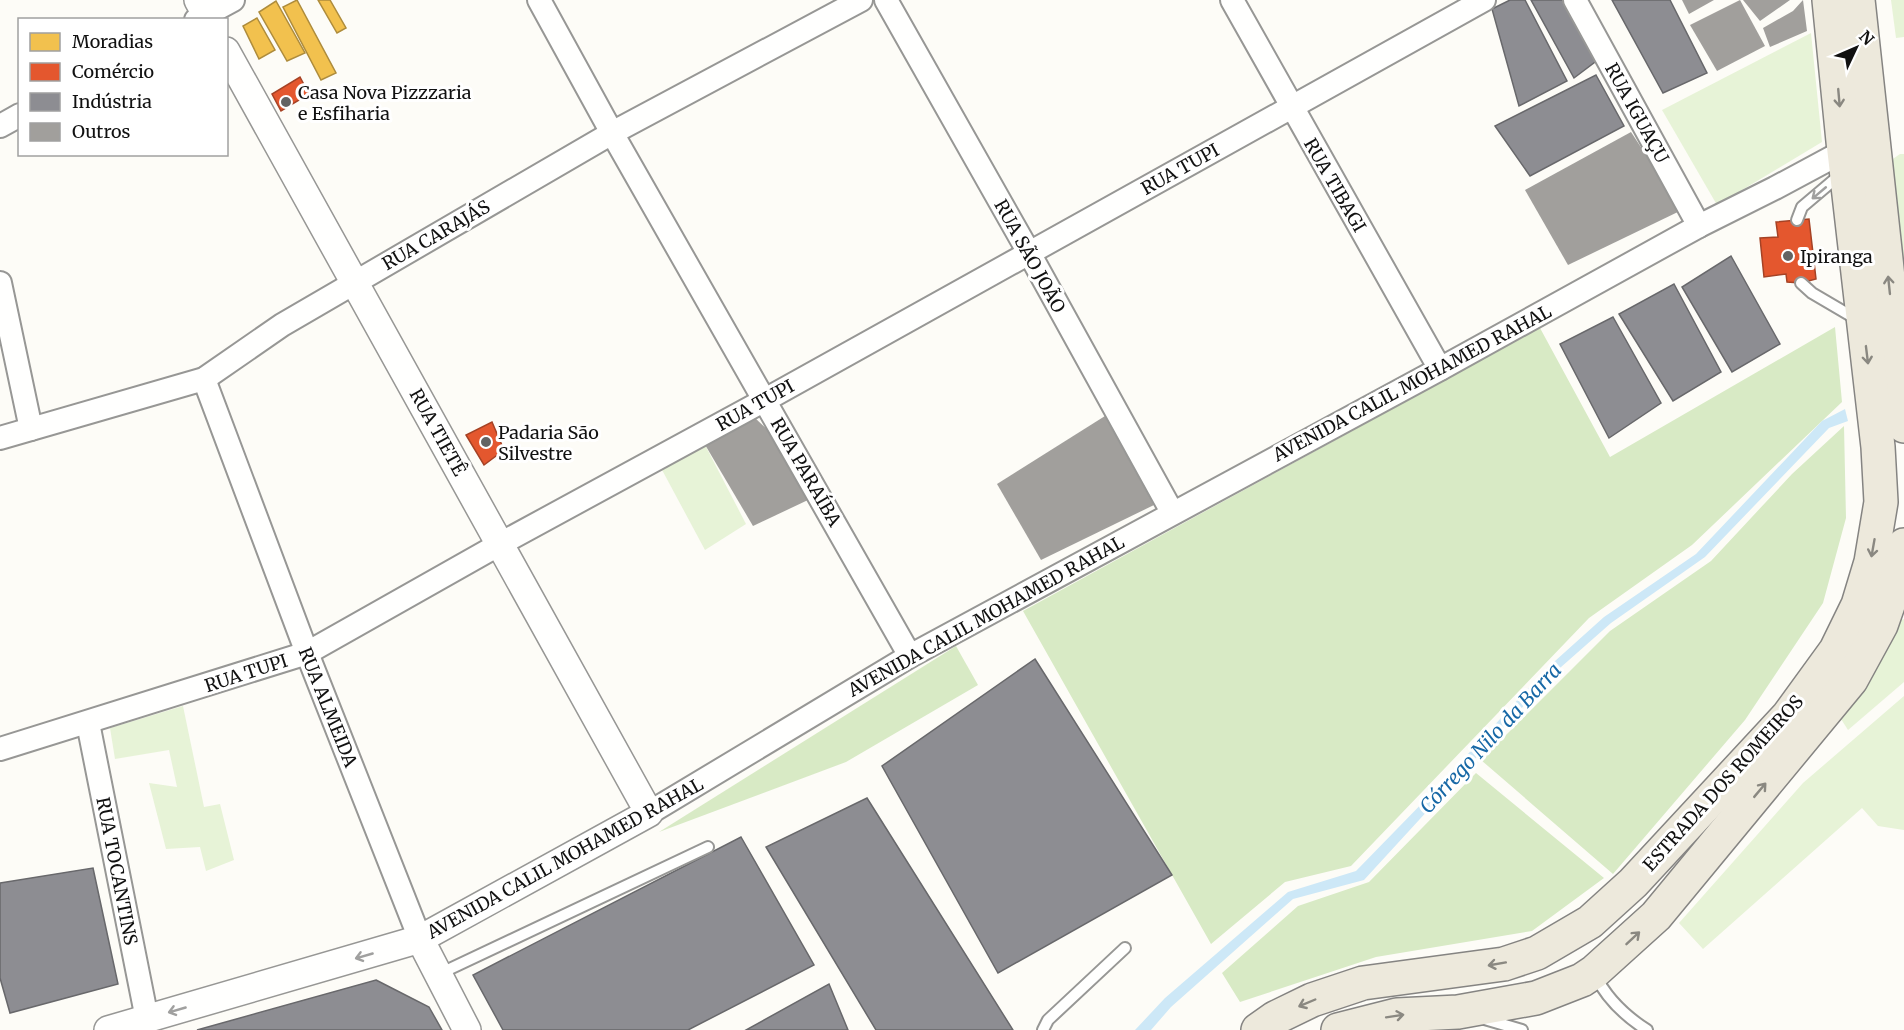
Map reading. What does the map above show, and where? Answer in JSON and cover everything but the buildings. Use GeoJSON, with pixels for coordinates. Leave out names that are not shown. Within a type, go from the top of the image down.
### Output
{"type":"FeatureCollection","features":[{"type":"Feature","properties":{"kind":"main road","name":"ESTRADA DOS ROMEIROS"},"geometry":{"type":"LineString","coordinates":[[1258,1030],[1275,1018],[1312,1000],[1363,983],[1504,964],[1537,953],[1590,922],[1626,890],[1788,716],[1836,650],[1858,605],[1871,562],[1881,502],[1878,447],[1829,0]]}},
{"type":"Feature","properties":{"kind":"main road"},"geometry":{"type":"LineString","coordinates":[[1858,0],[1904,426]]}},
{"type":"Feature","properties":{"kind":"main road","name":"ESTRADA DOS ROMEIROS"},"geometry":{"type":"LineString","coordinates":[[1338,1030],[1397,1015],[1458,1012],[1536,998],[1582,980],[1620,951],[1664,907],[1851,680],[1889,619],[1904,545]]}},
{"type":"Feature","properties":{"kind":"main road"},"geometry":{"type":"LineString","coordinates":[[1536,998],[1537,953]]}},
{"type":"Feature","properties":{"kind":"street"},"geometry":{"type":"LineString","coordinates":[[202,13],[233,0]]}},
{"type":"Feature","properties":{"kind":"street","name":"RUA PARAÍBA"},"geometry":{"type":"LineString","coordinates":[[539,0],[612,133],[910,656]]}},
{"type":"Feature","properties":{"kind":"street","name":"RUA CARAJÁS"},"geometry":{"type":"LineString","coordinates":[[0,438],[204,379],[282,325],[612,133],[861,0]]}},
{"type":"Feature","properties":{"kind":"street","name":"RUA SÃO JOÃO"},"geometry":{"type":"LineString","coordinates":[[886,0],[1172,512]]}},
{"type":"Feature","properties":{"kind":"street","name":"RUA TIBAGI"},"geometry":{"type":"LineString","coordinates":[[1232,0],[1440,369]]}},
{"type":"Feature","properties":{"kind":"street","name":"RUA TUPI"},"geometry":{"type":"LineString","coordinates":[[0,749],[307,653],[1484,0]]}},
{"type":"Feature","properties":{"kind":"street","name":"RUA IGUAÇU"},"geometry":{"type":"LineString","coordinates":[[1575,0],[1699,226]]}},
{"type":"Feature","properties":{"kind":"street","name":"RUA TIETÊ"},"geometry":{"type":"LineString","coordinates":[[228,55],[649,813]]}},
{"type":"Feature","properties":{"kind":"street"},"geometry":{"type":"LineString","coordinates":[[0,126],[18,117]]}},
{"type":"Feature","properties":{"kind":"street","name":"AVENIDA CALIL MOHAMED RAHAL"},"geometry":{"type":"LineString","coordinates":[[108,1030],[420,939],[649,813],[910,656],[1172,512],[1440,369],[1699,226],[1845,160]]}},
{"type":"Feature","properties":{"kind":"street"},"geometry":{"type":"LineString","coordinates":[[0,284],[31,429]]}},
{"type":"Feature","properties":{"kind":"street","name":"RUA ALMEIDA"},"geometry":{"type":"LineString","coordinates":[[204,379],[307,653],[420,939],[467,1030]]}},
{"type":"Feature","properties":{"kind":"street","name":"RUA TOCANTINS"},"geometry":{"type":"LineString","coordinates":[[88,723],[147,1019]]}},
{"type":"Feature","properties":{"kind":"lane"},"geometry":{"type":"LineString","coordinates":[[1797,220],[1802,207],[1845,160]]}},
{"type":"Feature","properties":{"kind":"lane"},"geometry":{"type":"LineString","coordinates":[[1801,283],[1812,293],[1864,323]]}},
{"type":"Feature","properties":{"kind":"lane"},"geometry":{"type":"LineString","coordinates":[[438,974],[708,847]]}},
{"type":"Feature","properties":{"kind":"lane"},"geometry":{"type":"LineString","coordinates":[[1043,1030],[1048,1020],[1125,948]]}},
{"type":"Feature","properties":{"kind":"lane"},"geometry":{"type":"LineString","coordinates":[[1594,972],[1616,1005],[1632,1021],[1647,1030]]}},
{"type":"Feature","properties":{"kind":"lane"},"geometry":{"type":"LineString","coordinates":[[1458,1012],[1522,1030]]}},
{"type":"Feature","properties":{"kind":"green space"},"geometry":{"type":"Polygon","coordinates":[[[1891,0],[1904,0],[1904,37],[1896,38],[1891,0]]]}},
{"type":"Feature","properties":{"kind":"green space"},"geometry":{"type":"Polygon","coordinates":[[[1811,33],[1822,142],[1717,205],[1662,110],[1811,33]]]}},
{"type":"Feature","properties":{"kind":"green space"},"geometry":{"type":"Polygon","coordinates":[[[1904,154],[1904,288],[1890,161],[1904,154]]]}},
{"type":"Feature","properties":{"kind":"green space"},"geometry":{"type":"Polygon","coordinates":[[[1835,327],[1842,402],[1692,545],[1589,618],[1351,866],[1285,882],[1211,944],[1023,611],[1540,328],[1610,457],[1835,327]]]}},
{"type":"Feature","properties":{"kind":"green space"},"geometry":{"type":"Polygon","coordinates":[[[1844,426],[1846,518],[1823,603],[1745,720],[1613,874],[1481,760],[1610,631],[1711,561],[1792,474],[1844,426]]]}},
{"type":"Feature","properties":{"kind":"green space"},"geometry":{"type":"Polygon","coordinates":[[[704,443],[746,524],[705,550],[661,468],[704,443]]]}},
{"type":"Feature","properties":{"kind":"green space"},"geometry":{"type":"Polygon","coordinates":[[[1904,619],[1904,682],[1848,730],[1836,711],[1900,620],[1904,619]]]}},
{"type":"Feature","properties":{"kind":"green space"},"geometry":{"type":"Polygon","coordinates":[[[956,646],[978,685],[846,762],[659,832],[956,646]]]}},
{"type":"Feature","properties":{"kind":"green space"},"geometry":{"type":"Polygon","coordinates":[[[1904,696],[1904,830],[1878,826],[1862,808],[1703,949],[1679,923],[1803,783],[1904,696]]]}},
{"type":"Feature","properties":{"kind":"green space"},"geometry":{"type":"Polygon","coordinates":[[[183,706],[204,807],[220,804],[234,860],[206,871],[200,847],[166,849],[149,783],[177,787],[169,750],[115,759],[110,728],[183,706]]]}},
{"type":"Feature","properties":{"kind":"green space"},"geometry":{"type":"Polygon","coordinates":[[[1476,773],[1604,878],[1532,931],[1376,957],[1240,1002],[1222,973],[1298,906],[1369,882],[1476,773]]]}},
{"type":"Feature","properties":{"kind":"water","name":"Córrego Nilo da Barra"},"geometry":{"type":"Polygon","coordinates":[[[1845,409],[1848,421],[1829,428],[1705,557],[1611,623],[1552,675],[1364,880],[1293,899],[1171,1007],[1151,1030],[1135,1030],[1165,998],[1288,892],[1356,871],[1434,791],[1545,670],[1604,617],[1696,554],[1822,421],[1845,409]]]}},
{"type":"Feature","properties":{"kind":"place","name":"Casa Nova Pizzzaria e Esfiharia"},"geometry":{"type":"Point","coordinates":[286,102]}},
{"type":"Feature","properties":{"kind":"place","name":"Ipiranga"},"geometry":{"type":"Point","coordinates":[1788,256]}},
{"type":"Feature","properties":{"kind":"place","name":"Padaria São Silvestre"},"geometry":{"type":"Point","coordinates":[486,442]}}]}
